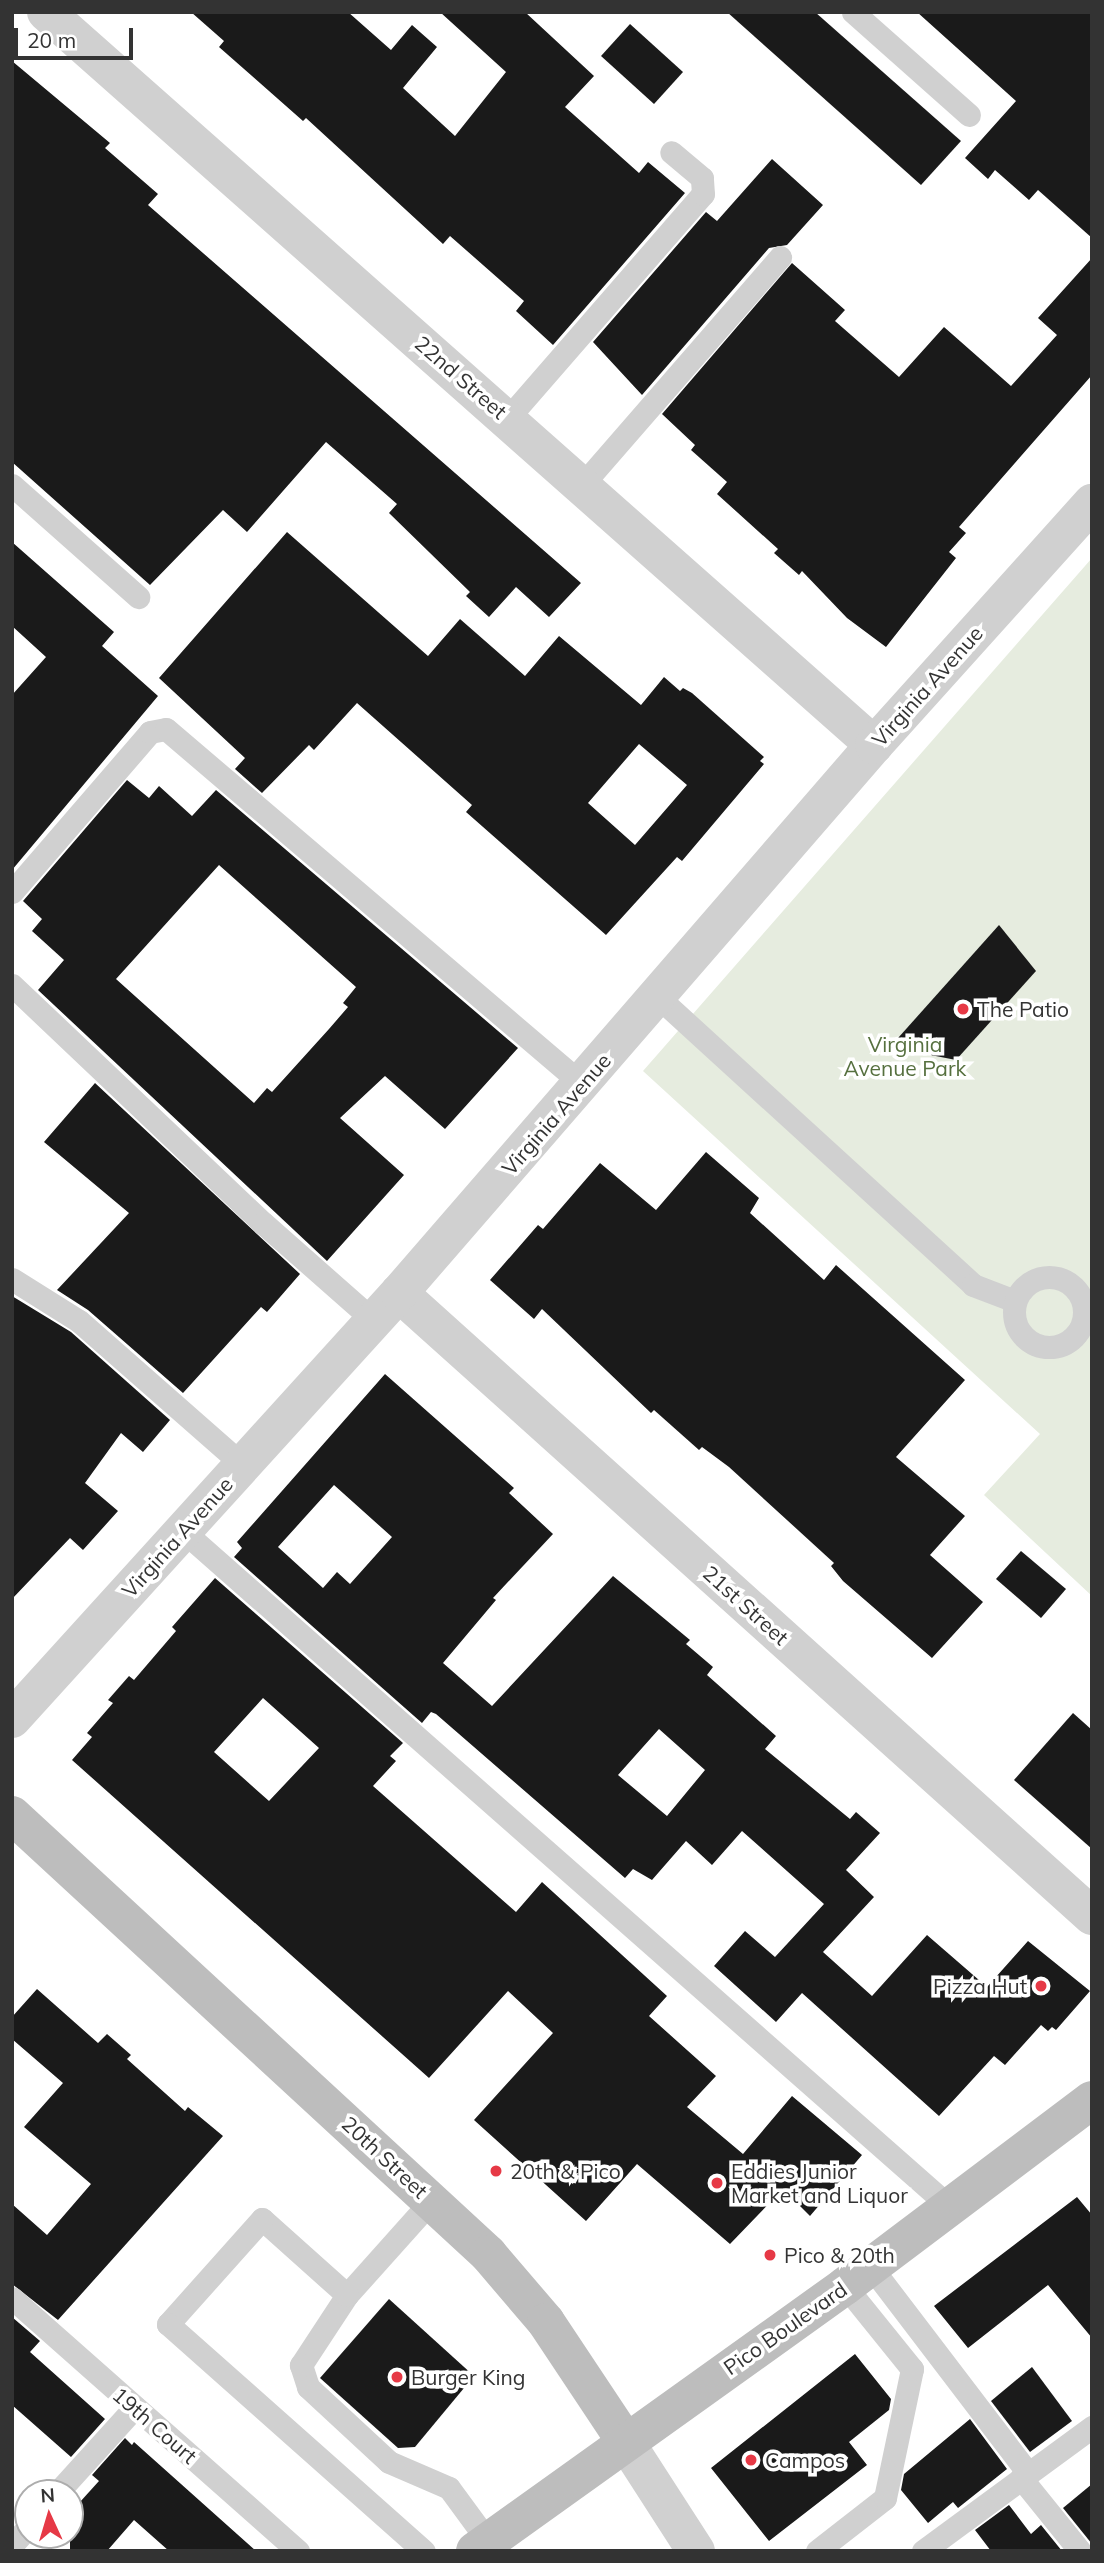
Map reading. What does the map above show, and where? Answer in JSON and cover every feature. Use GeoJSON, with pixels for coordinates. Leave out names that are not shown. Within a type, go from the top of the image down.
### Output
{"type":"FeatureCollection","features":[{"type":"Feature","properties":{"kind":"main road","name":"20th Street"},"geometry":{"type":"LineString","coordinates":[[12,1815],[432,2200],[516,2283],[625,2441]]}},
{"type":"Feature","properties":{"kind":"main road","name":"Pico Boulevard"},"geometry":{"type":"LineString","coordinates":[[482,2546],[858,2276],[1092,2100]]}},
{"type":"Feature","properties":{"kind":"street","name":"22nd Street"},"geometry":{"type":"LineString","coordinates":[[46,12],[508,418],[874,745]]}},
{"type":"Feature","properties":{"kind":"street","name":"Virginia Avenue"},"geometry":{"type":"LineString","coordinates":[[12,1720],[399,1293],[874,745],[1092,503]]}},
{"type":"Feature","properties":{"kind":"street","name":"21st Street"},"geometry":{"type":"LineString","coordinates":[[399,1293],[1092,1916]]}},
{"type":"Feature","properties":{"kind":"street","name":"20th Street"},"geometry":{"type":"LineString","coordinates":[[625,2441],[696,2551]]}},
{"type":"Feature","properties":{"kind":"lane"},"geometry":{"type":"LineString","coordinates":[[853,12],[969,115]]}},
{"type":"Feature","properties":{"kind":"lane"},"geometry":{"type":"LineString","coordinates":[[508,418],[703,194],[702,178],[671,152]]}},
{"type":"Feature","properties":{"kind":"lane"},"geometry":{"type":"LineString","coordinates":[[582,485],[780,257]]}},
{"type":"Feature","properties":{"kind":"lane"},"geometry":{"type":"LineString","coordinates":[[12,485],[138,597]]}},
{"type":"Feature","properties":{"kind":"lane"},"geometry":{"type":"LineString","coordinates":[[12,892],[150,732],[166,729],[582,1084]]}},
{"type":"Feature","properties":{"kind":"lane"},"geometry":{"type":"LineString","coordinates":[[12,985],[263,1223],[374,1321]]}},
{"type":"Feature","properties":{"kind":"lane"},"geometry":{"type":"LineString","coordinates":[[658,997],[973,1285],[1015,1301]]}},
{"type":"Feature","properties":{"kind":"lane"},"geometry":{"type":"LineString","coordinates":[[12,1279],[79,1321],[243,1465]]}},
{"type":"Feature","properties":{"kind":"lane"},"geometry":{"type":"LineString","coordinates":[[182,1530],[950,2207]]}},
{"type":"Feature","properties":{"kind":"lane"},"geometry":{"type":"LineString","coordinates":[[432,2200],[347,2295],[302,2365],[309,2387],[389,2462],[449,2488],[482,2546]]}},
{"type":"Feature","properties":{"kind":"lane"},"geometry":{"type":"LineString","coordinates":[[347,2295],[262,2219],[168,2324],[424,2551]]}},
{"type":"Feature","properties":{"kind":"lane"},"geometry":{"type":"LineString","coordinates":[[858,2276],[1025,2476],[1080,2551]]}},
{"type":"Feature","properties":{"kind":"lane"},"geometry":{"type":"LineString","coordinates":[[817,2551],[885,2498],[912,2369],[858,2276]]}},
{"type":"Feature","properties":{"kind":"lane","name":"19th Court"},"geometry":{"type":"LineString","coordinates":[[12,2298],[298,2551]]}},
{"type":"Feature","properties":{"kind":"lane"},"geometry":{"type":"LineString","coordinates":[[70,2479],[135,2407]]}},
{"type":"Feature","properties":{"kind":"lane"},"geometry":{"type":"LineString","coordinates":[[923,2551],[1092,2427]]}},
{"type":"Feature","properties":{"kind":"green space","name":"Virginia Avenue Park"},"geometry":{"type":"Polygon","coordinates":[[[1092,558],[1092,1596],[984,1495],[1040,1434],[643,1071],[1092,558]]]}},
{"type":"Feature","properties":{"kind":"building"},"geometry":{"type":"Polygon","coordinates":[[[191,12],[348,12],[391,50],[412,25],[437,47],[403,88],[455,136],[506,72],[440,12],[525,12],[594,76],[565,107],[639,173],[648,162],[685,193],[553,345],[516,311],[524,301],[450,236],[443,244],[306,118],[303,121],[219,47],[224,41],[191,12]]]}},
{"type":"Feature","properties":{"kind":"building"},"geometry":{"type":"Polygon","coordinates":[[[727,12],[815,12],[961,141],[921,185],[727,12]]]}},
{"type":"Feature","properties":{"kind":"building"},"geometry":{"type":"Polygon","coordinates":[[[917,12],[1092,12],[1092,238],[1038,190],[1029,200],[995,170],[988,179],[965,158],[1016,101],[917,12]]]}},
{"type":"Feature","properties":{"kind":"building"},"geometry":{"type":"Polygon","coordinates":[[[630,24],[683,72],[654,104],[601,56],[630,24]]]}},
{"type":"Feature","properties":{"kind":"building"},"geometry":{"type":"Polygon","coordinates":[[[12,61],[110,143],[105,148],[158,194],[148,205],[581,583],[549,617],[516,587],[489,617],[466,596],[470,592],[389,513],[397,504],[326,442],[247,532],[223,510],[150,585],[12,462],[12,61]]]}},
{"type":"Feature","properties":{"kind":"building"},"geometry":{"type":"Polygon","coordinates":[[[772,159],[823,205],[787,245],[769,248],[642,395],[593,342],[706,212],[717,221],[772,159]]]}},
{"type":"Feature","properties":{"kind":"building"},"geometry":{"type":"Polygon","coordinates":[[[1092,258],[1092,375],[959,527],[966,533],[949,552],[956,558],[886,647],[847,618],[802,571],[799,575],[774,553],[778,549],[717,494],[727,482],[691,450],[695,445],[662,414],[792,263],[845,310],[835,321],[899,377],[944,327],[1011,386],[1057,335],[1038,318],[1092,258]]]}},
{"type":"Feature","properties":{"kind":"building"},"geometry":{"type":"Polygon","coordinates":[[[287,532],[428,656],[460,619],[525,676],[559,636],[641,705],[664,677],[680,691],[683,688],[692,693],[764,757],[760,761],[764,764],[682,861],[677,857],[606,935],[466,812],[472,805],[357,703],[314,750],[309,745],[262,793],[235,769],[245,758],[159,678],[287,532]],[[639,744],[588,803],[635,845],[687,785],[639,744]]]}},
{"type":"Feature","properties":{"kind":"building"},"geometry":{"type":"Polygon","coordinates":[[[12,542],[114,632],[102,646],[158,696],[12,870],[12,695],[46,657],[12,626],[12,542]]]}},
{"type":"Feature","properties":{"kind":"building"},"geometry":{"type":"Polygon","coordinates":[[[127,780],[149,798],[159,786],[192,816],[216,790],[518,1048],[445,1129],[385,1076],[340,1118],[404,1175],[327,1261],[38,990],[64,960],[32,931],[42,919],[23,901],[127,780]],[[219,865],[116,979],[254,1103],[267,1088],[272,1092],[329,1029],[348,1007],[343,1003],[356,987],[219,865]]]}},
{"type":"Feature","properties":{"kind":"building","name":"The Patio"},"geometry":{"type":"Polygon","coordinates":[[[999,925],[1036,971],[956,1060],[890,1047],[999,925]]]}},
{"type":"Feature","properties":{"kind":"building"},"geometry":{"type":"Polygon","coordinates":[[[95,1083],[300,1274],[267,1312],[261,1307],[183,1393],[88,1310],[57,1290],[129,1213],[44,1142],[95,1083]]]}},
{"type":"Feature","properties":{"kind":"building"},"geometry":{"type":"Polygon","coordinates":[[[706,1152],[759,1198],[750,1213],[824,1280],[836,1265],[965,1380],[896,1457],[965,1516],[930,1555],[983,1602],[932,1658],[843,1581],[831,1566],[834,1563],[729,1467],[702,1447],[699,1450],[654,1410],[651,1413],[542,1309],[534,1319],[490,1280],[538,1225],[543,1229],[600,1163],[656,1210],[706,1152]]]}},
{"type":"Feature","properties":{"kind":"building"},"geometry":{"type":"Polygon","coordinates":[[[12,1296],[71,1332],[170,1420],[143,1452],[121,1433],[85,1483],[118,1511],[83,1550],[70,1538],[12,1599],[12,1296]]]}},
{"type":"Feature","properties":{"kind":"building"},"geometry":{"type":"Polygon","coordinates":[[[385,1374],[514,1488],[509,1493],[553,1534],[493,1598],[496,1600],[443,1663],[492,1706],[613,1576],[690,1640],[686,1644],[713,1667],[707,1675],[776,1736],[765,1749],[850,1819],[856,1812],[880,1833],[846,1870],[874,1897],[823,1952],[872,1996],[927,1935],[987,1987],[1028,1941],[1090,1991],[1056,2030],[1052,2027],[1048,2031],[1041,2025],[1005,2065],[994,2056],[939,2116],[802,1993],[776,2022],[714,1966],[745,1931],[775,1957],[824,1904],[742,1831],[712,1865],[686,1841],[652,1880],[633,1869],[625,1878],[436,1714],[431,1712],[422,1723],[234,1557],[242,1548],[237,1542],[385,1374]],[[334,1485],[278,1547],[323,1588],[337,1572],[350,1584],[392,1537],[334,1485]],[[659,1729],[618,1775],[667,1816],[705,1770],[659,1729]]]}},
{"type":"Feature","properties":{"kind":"building"},"geometry":{"type":"Polygon","coordinates":[[[1021,1551],[1066,1589],[1041,1618],[996,1579],[1021,1551]]]}},
{"type":"Feature","properties":{"kind":"building"},"geometry":{"type":"Polygon","coordinates":[[[215,1578],[403,1743],[390,1756],[396,1761],[373,1786],[516,1912],[542,1882],[667,1996],[649,2016],[716,2076],[687,2107],[743,2154],[792,2096],[862,2155],[810,2216],[783,2189],[730,2244],[637,2164],[586,2221],[474,2120],[553,2033],[508,1991],[429,2078],[72,1760],[92,1737],[87,1733],[113,1703],[108,1700],[129,1676],[134,1680],[176,1631],[172,1627],[215,1578]],[[263,1698],[214,1752],[269,1801],[319,1748],[263,1698]]]}},
{"type":"Feature","properties":{"kind":"building"},"geometry":{"type":"Polygon","coordinates":[[[1073,1713],[1092,1730],[1092,1849],[1014,1780],[1073,1713]]]}},
{"type":"Feature","properties":{"kind":"building"},"geometry":{"type":"Polygon","coordinates":[[[37,1989],[98,2043],[107,2034],[131,2055],[127,2059],[185,2111],[188,2107],[223,2136],[58,2320],[12,2284],[12,2204],[47,2235],[91,2184],[24,2127],[63,2083],[12,2039],[12,2017],[37,1989]]]}},
{"type":"Feature","properties":{"kind":"building"},"geometry":{"type":"Polygon","coordinates":[[[1077,2197],[1092,2215],[1092,2338],[1048,2285],[968,2348],[934,2306],[1077,2197]]]}},
{"type":"Feature","properties":{"kind":"building","name":"Burger King"},"geometry":{"type":"Polygon","coordinates":[[[389,2299],[474,2376],[415,2447],[398,2448],[320,2378],[389,2299]]]}},
{"type":"Feature","properties":{"kind":"building"},"geometry":{"type":"Polygon","coordinates":[[[12,2317],[40,2341],[30,2352],[105,2419],[71,2457],[12,2405],[12,2317]]]}},
{"type":"Feature","properties":{"kind":"building"},"geometry":{"type":"Polygon","coordinates":[[[855,2354],[891,2399],[889,2410],[849,2442],[867,2465],[769,2541],[711,2468],[855,2354]]]}},
{"type":"Feature","properties":{"kind":"building"},"geometry":{"type":"Polygon","coordinates":[[[1032,2367],[1072,2421],[1030,2452],[991,2401],[1032,2367]]]}},
{"type":"Feature","properties":{"kind":"building"},"geometry":{"type":"Polygon","coordinates":[[[970,2419],[1007,2469],[958,2508],[953,2502],[928,2523],[901,2490],[904,2474],[970,2419]]]}},
{"type":"Feature","properties":{"kind":"building"},"geometry":{"type":"Polygon","coordinates":[[[125,2438],[132,2445],[134,2442],[256,2551],[169,2551],[134,2520],[107,2551],[70,2551],[84,2549],[84,2498],[99,2481],[92,2475],[125,2438]]]}},
{"type":"Feature","properties":{"kind":"building"},"geometry":{"type":"Polygon","coordinates":[[[1092,2484],[1092,2544],[1063,2508],[1092,2484]]]}},
{"type":"Feature","properties":{"kind":"building"},"geometry":{"type":"Polygon","coordinates":[[[1009,2505],[1031,2534],[1041,2525],[1062,2551],[991,2551],[975,2530],[1009,2505]]]}},
{"type":"Feature","properties":{"kind":"place","name":"The Patio"},"geometry":{"type":"Point","coordinates":[963,1009]}},
{"type":"Feature","properties":{"kind":"place","name":"Pizza Hut"},"geometry":{"type":"Point","coordinates":[1041,1986]}},
{"type":"Feature","properties":{"kind":"place","name":"20th & Pico"},"geometry":{"type":"Point","coordinates":[496,2171]}},
{"type":"Feature","properties":{"kind":"place","name":"Eddies Junior Market and Liquor"},"geometry":{"type":"Point","coordinates":[717,2183]}},
{"type":"Feature","properties":{"kind":"place","name":"Pico & 20th"},"geometry":{"type":"Point","coordinates":[770,2255]}},
{"type":"Feature","properties":{"kind":"place","name":"Burger King"},"geometry":{"type":"Point","coordinates":[397,2377]}},
{"type":"Feature","properties":{"kind":"place","name":"Campos"},"geometry":{"type":"Point","coordinates":[751,2460]}}]}
